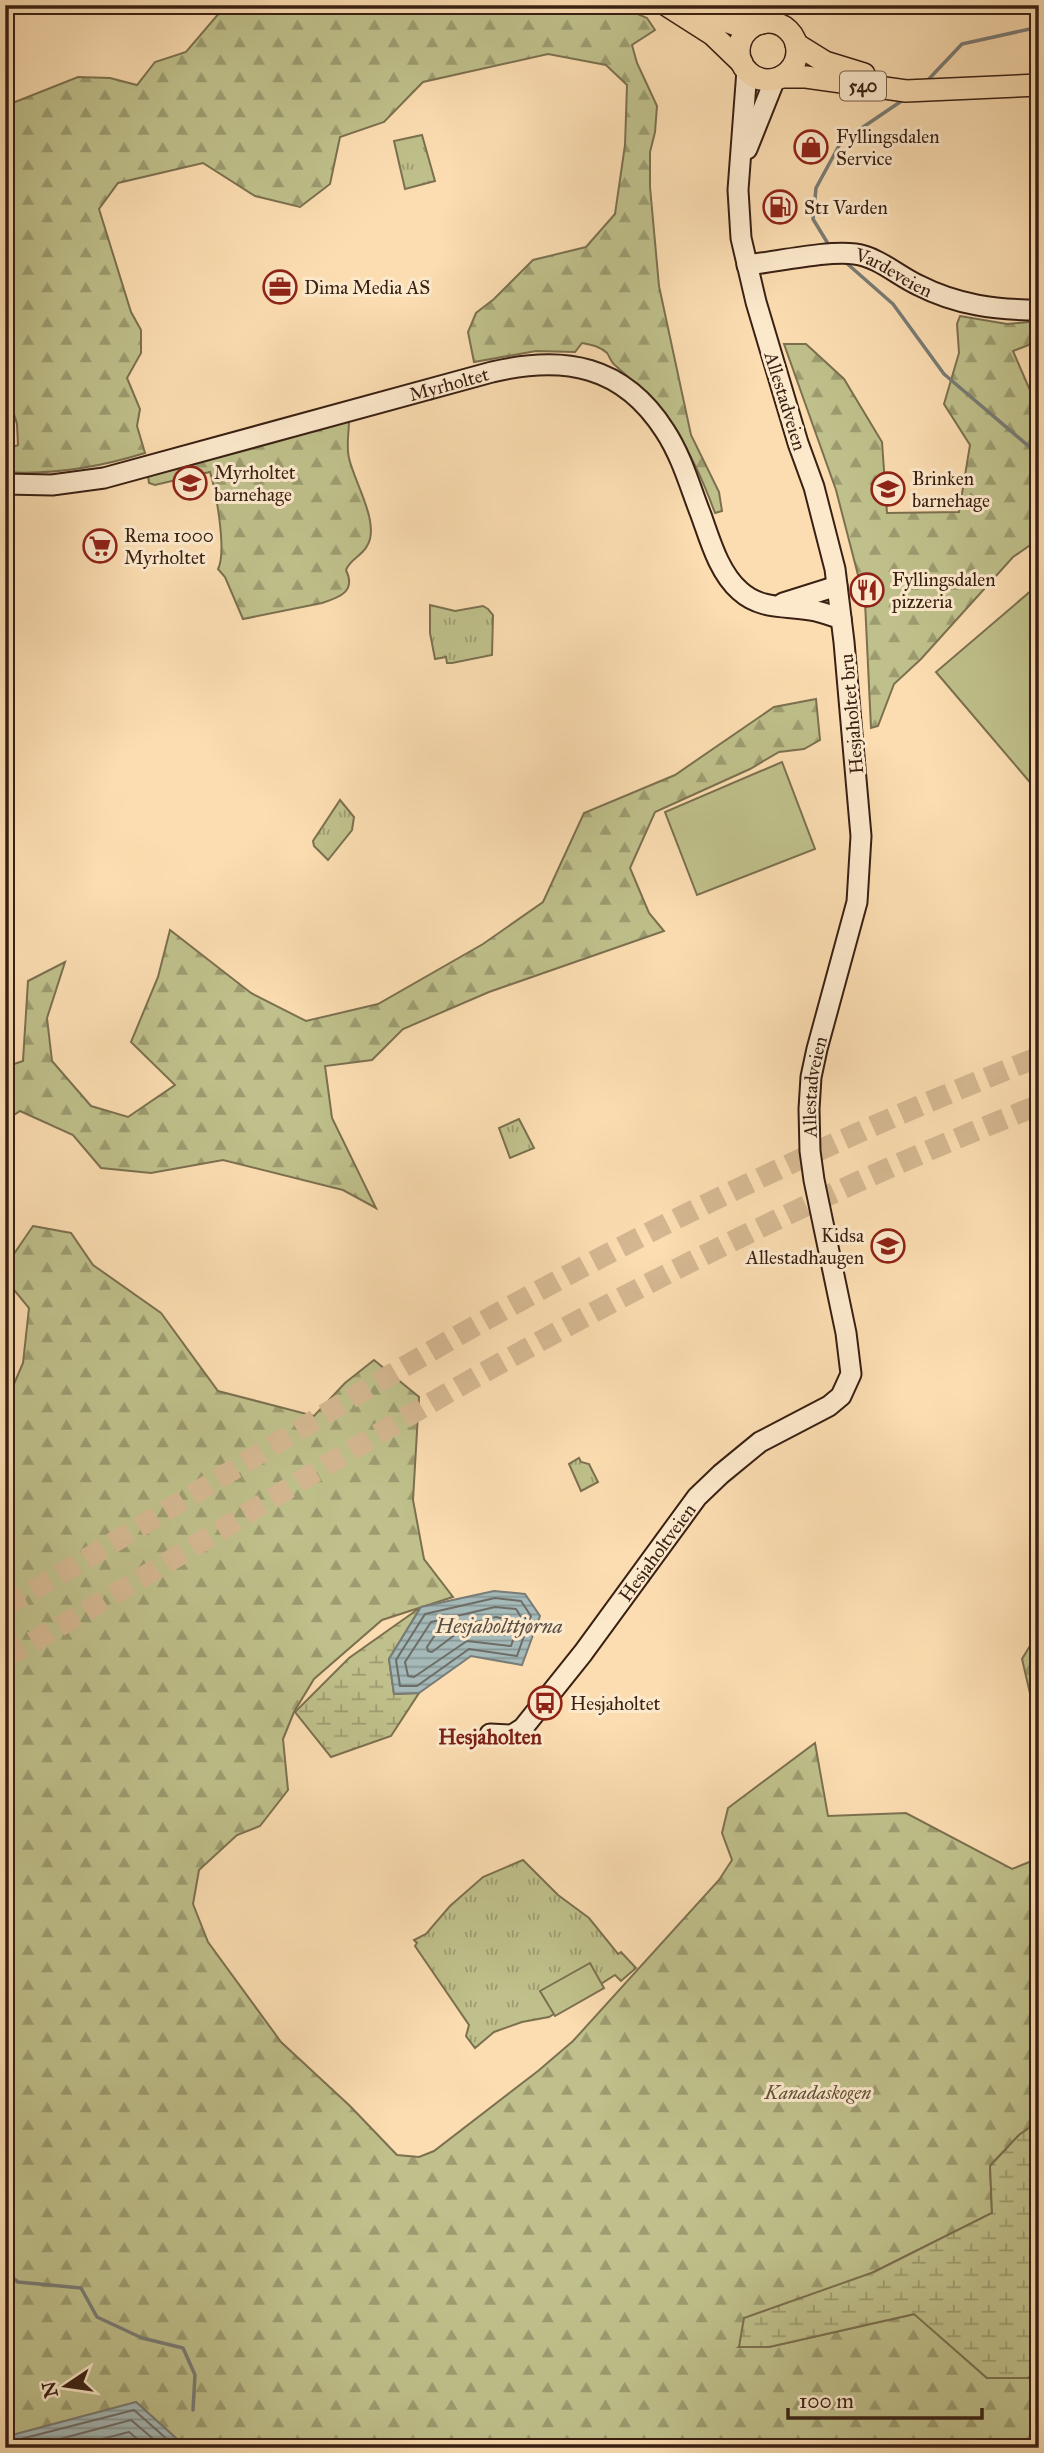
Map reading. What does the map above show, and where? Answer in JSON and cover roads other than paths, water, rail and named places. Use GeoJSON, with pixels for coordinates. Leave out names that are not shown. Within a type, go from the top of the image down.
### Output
{"type":"FeatureCollection","features":[{"type":"Feature","properties":{"kind":"main road","name":"540"},"geometry":{"type":"LineString","coordinates":[[666,5],[713,35],[761,79],[824,79],[882,89],[946,90],[1039,85]]}},
{"type":"Feature","properties":{"kind":"main road","name":"540"},"geometry":{"type":"LineString","coordinates":[[680,5],[734,24],[779,24],[787,29],[796,44],[839,68],[946,90]]}},
{"type":"Feature","properties":{"kind":"main road"},"geometry":{"type":"LineString","coordinates":[[745,67],[740,48],[742,40],[753,26],[762,23]]}},
{"type":"Feature","properties":{"kind":"main road"},"geometry":{"type":"LineString","coordinates":[[778,78],[792,68],[796,44]]}},
{"type":"Feature","properties":{"kind":"main road","name":"Allestadveien"},"geometry":{"type":"LineString","coordinates":[[745,67],[742,159],[738,190],[739,216],[747,265],[780,383],[814,488],[835,569],[844,642]]}},
{"type":"Feature","properties":{"kind":"main road","name":"Allestadveien"},"geometry":{"type":"LineString","coordinates":[[742,159],[778,78]]}},
{"type":"Feature","properties":{"kind":"main road","name":"Vardeveien"},"geometry":{"type":"LineString","coordinates":[[747,265],[854,254],[878,262],[917,285],[947,298],[997,309],[1039,310]]}},
{"type":"Feature","properties":{"kind":"main road","name":"Myrholtet"},"geometry":{"type":"LineString","coordinates":[[5,484],[40,486],[95,480],[492,372],[522,365],[568,364],[593,371],[615,382],[635,396],[652,413],[678,455],[714,550],[732,583],[752,600],[772,607]]}},
{"type":"Feature","properties":{"kind":"main road"},"geometry":{"type":"LineString","coordinates":[[772,607],[837,586]]}},
{"type":"Feature","properties":{"kind":"main road"},"geometry":{"type":"LineString","coordinates":[[772,607],[815,610],[841,619]]}},
{"type":"Feature","properties":{"kind":"main road","name":"Hesjaholtet bru"},"geometry":{"type":"LineString","coordinates":[[844,642],[857,786]]}},
{"type":"Feature","properties":{"kind":"main road","name":"Allestadveien"},"geometry":{"type":"LineString","coordinates":[[845,1389],[850,1378],[850,1361],[814,1180],[809,1109],[811,1077],[817,1049],[857,902],[862,853],[857,786]]}},
{"type":"Feature","properties":{"kind":"main road","name":"Hesjaholtveien"},"geometry":{"type":"LineString","coordinates":[[489,1734],[512,1735],[523,1728],[583,1653],[697,1497],[746,1452],[775,1432],[829,1406],[845,1389]]}},
{"type":"Feature","properties":{"kind":"water","name":"Hesjaholttjørna"},"geometry":{"type":"Polygon","coordinates":[[[494,1591],[525,1594],[540,1616],[522,1665],[471,1656],[419,1693],[394,1694],[389,1659],[421,1607],[494,1591]]]}},
{"type":"Feature","properties":{"kind":"water"},"geometry":{"type":"Polygon","coordinates":[[[136,2402],[187,2448],[5,2448],[5,2437],[136,2402]]]}},
{"type":"Feature","properties":{"kind":"waterway"},"geometry":{"type":"LineString","coordinates":[[926,82],[962,44],[1039,27]]}},
{"type":"Feature","properties":{"kind":"waterway"},"geometry":{"type":"LineString","coordinates":[[830,247],[813,219],[816,188],[841,142],[903,100]]}},
{"type":"Feature","properties":{"kind":"waterway"},"geometry":{"type":"LineString","coordinates":[[843,260],[893,304],[944,374],[1039,455]]}},
{"type":"Feature","properties":{"kind":"waterway"},"geometry":{"type":"LineString","coordinates":[[5,2272],[18,2282],[81,2288],[97,2317],[142,2338],[183,2348],[195,2375],[193,2410]]}},
{"type":"Feature","properties":{"kind":"tunnel"},"geometry":{"type":"LineString","coordinates":[[5,1606],[390,1375],[589,1264],[812,1154],[1039,1057]]}},
{"type":"Feature","properties":{"kind":"tunnel"},"geometry":{"type":"LineString","coordinates":[[5,1657],[446,1394],[590,1314],[811,1203],[1039,1105]]}},
{"type":"Feature","properties":{"kind":"place","name":"Fyllingsdalen Service"},"geometry":{"type":"Point","coordinates":[811,147]}},
{"type":"Feature","properties":{"kind":"place","name":"St1 Varden"},"geometry":{"type":"Point","coordinates":[780,207]}},
{"type":"Feature","properties":{"kind":"place","name":"Dima Media AS"},"geometry":{"type":"Point","coordinates":[280,287]}},
{"type":"Feature","properties":{"kind":"place","name":"Myrholtet barnehage"},"geometry":{"type":"Point","coordinates":[190,483]}},
{"type":"Feature","properties":{"kind":"place","name":"Brinken barnehage"},"geometry":{"type":"Point","coordinates":[888,489]}},
{"type":"Feature","properties":{"kind":"place","name":"Rema 1000 Myrholtet"},"geometry":{"type":"Point","coordinates":[100,546]}},
{"type":"Feature","properties":{"kind":"place","name":"Fyllingsdalen pizzeria"},"geometry":{"type":"Point","coordinates":[867,590]}},
{"type":"Feature","properties":{"kind":"place","name":"Kidsa Allestadhaugen"},"geometry":{"type":"Point","coordinates":[888,1246]}},
{"type":"Feature","properties":{"kind":"place","name":"Hesjaholtet"},"geometry":{"type":"Point","coordinates":[545,1703]}},
{"type":"Feature","properties":{"kind":"district","name":"Hesjaholten"},"geometry":{"type":"Point","coordinates":[490,1737]}},
{"type":"Feature","properties":{"kind":"park label","name":"Kanadaskogen"},"geometry":{"type":"Point","coordinates":[818,2092]}}]}
